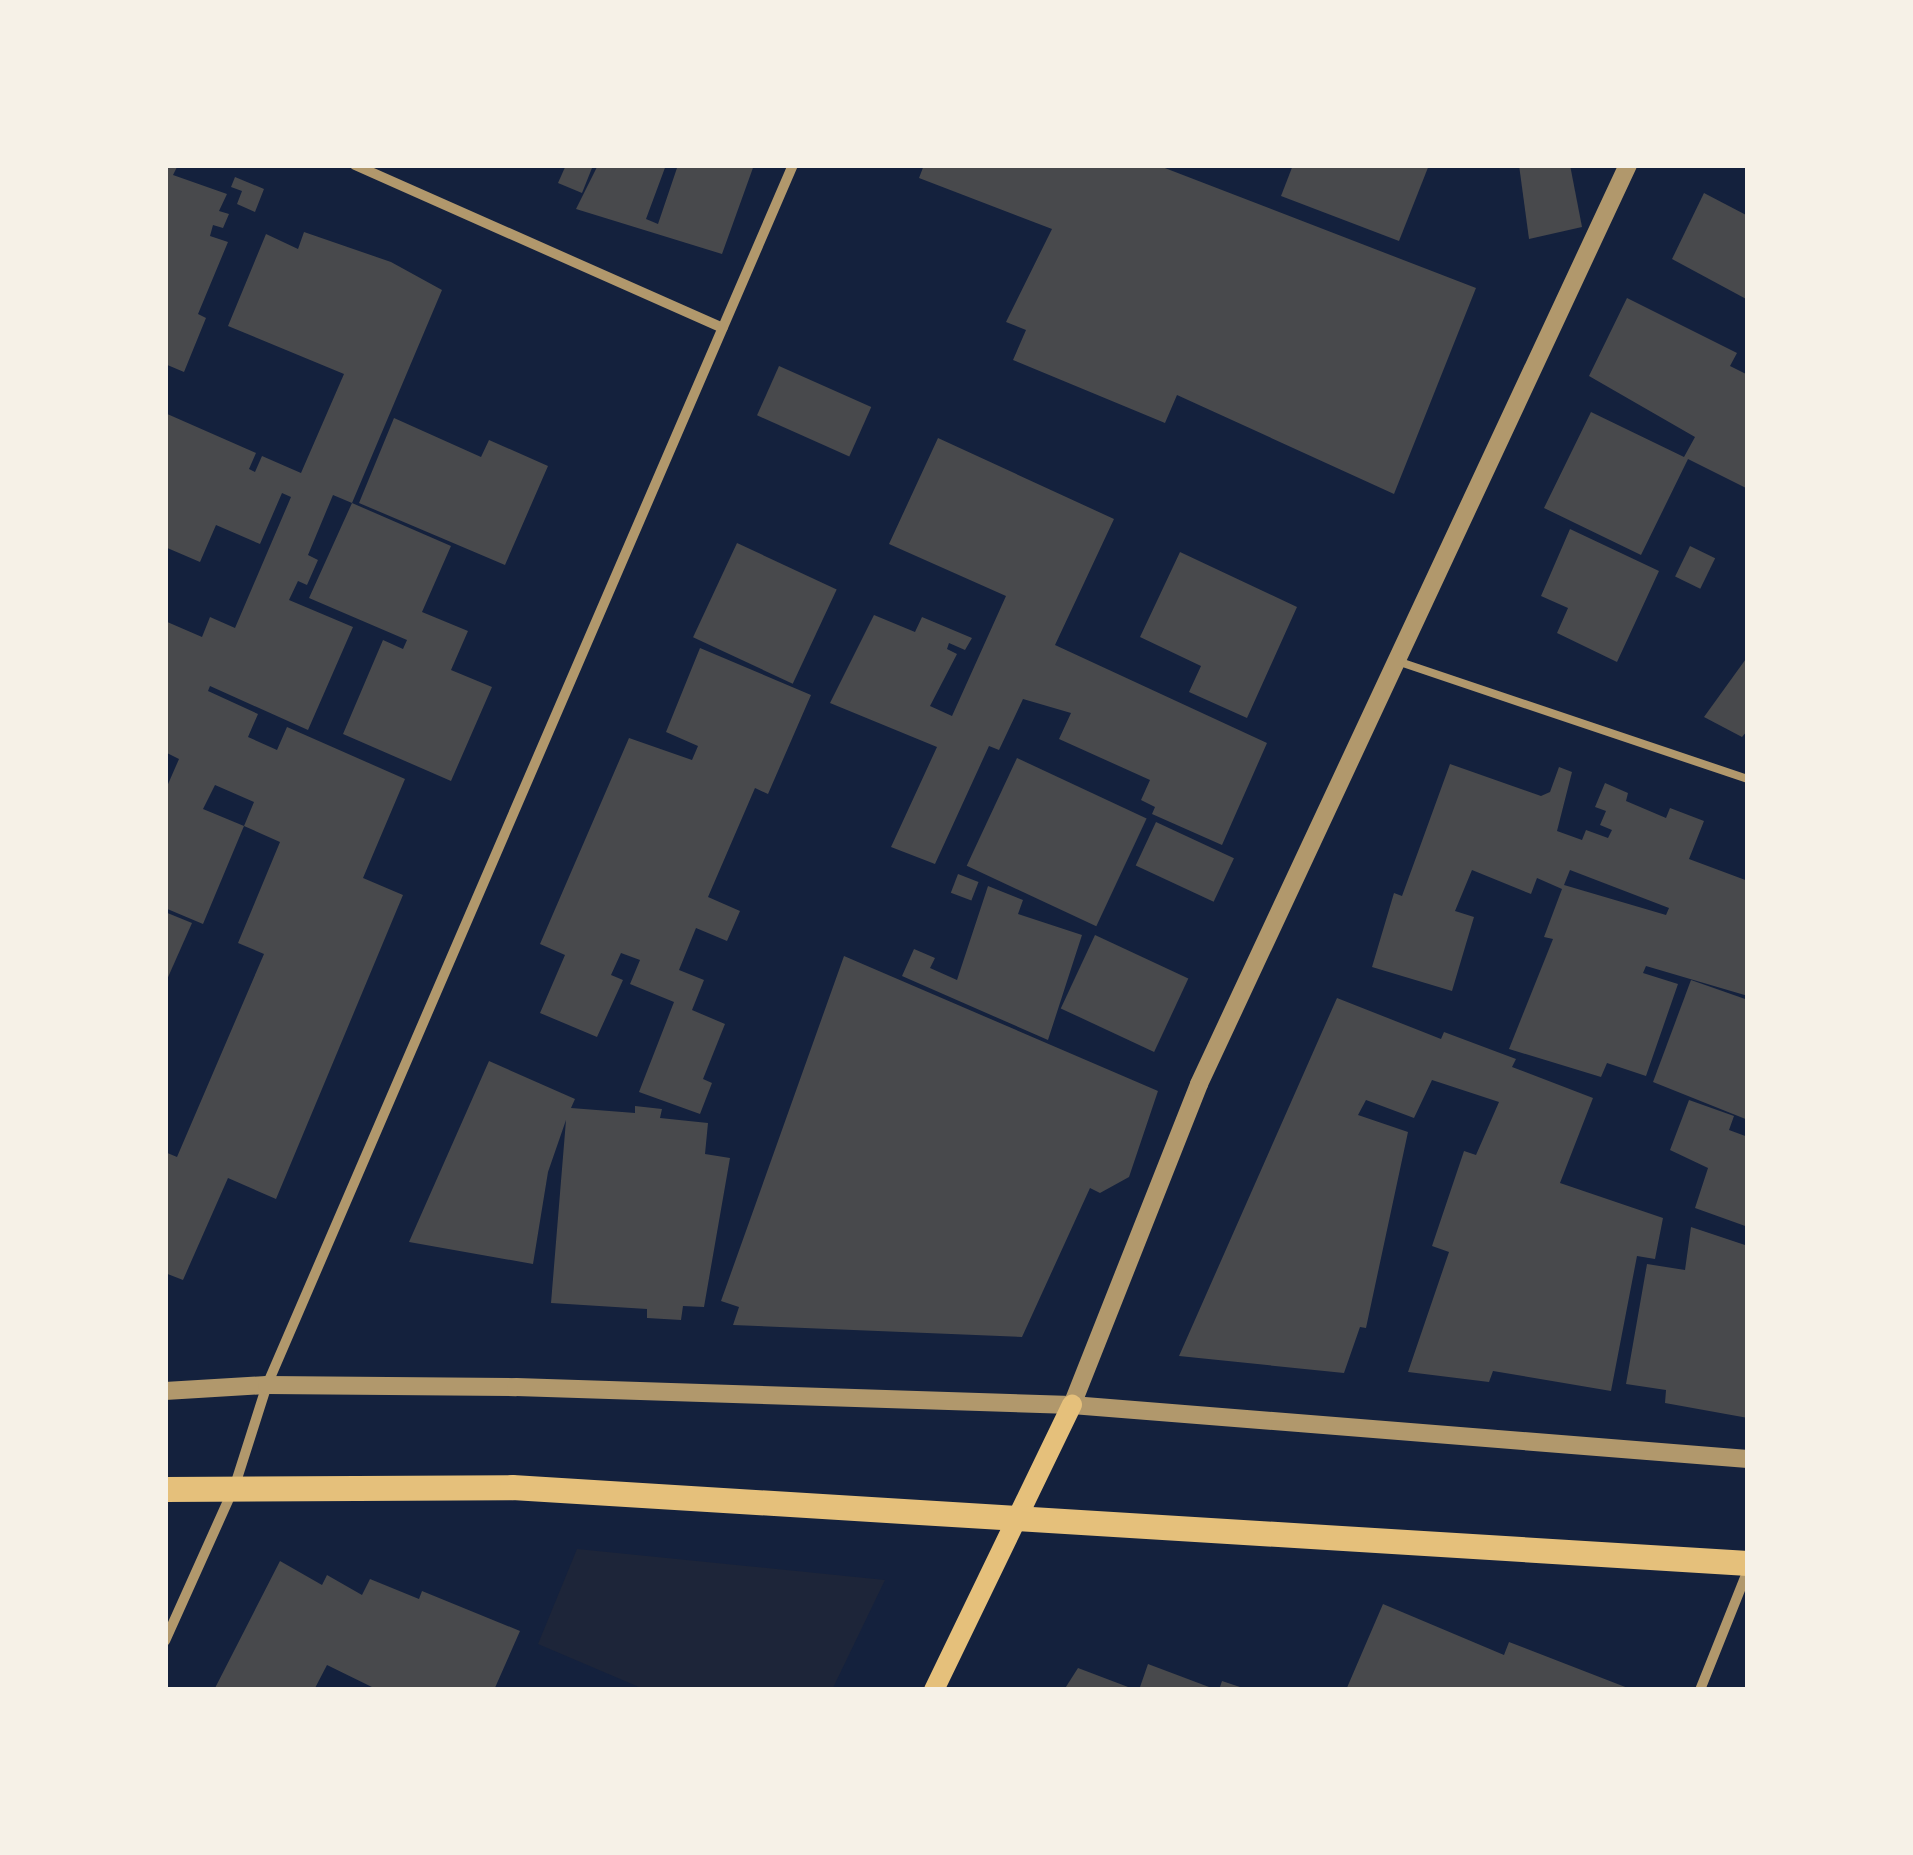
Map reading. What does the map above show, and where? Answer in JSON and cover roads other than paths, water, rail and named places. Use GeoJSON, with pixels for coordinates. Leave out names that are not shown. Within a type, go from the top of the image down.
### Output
{"type":"FeatureCollection","features":[{"type":"Feature","properties":{"kind":"main road"},"geometry":{"type":"LineString","coordinates":[[934,1690],[1072,1405]]}},
{"type":"Feature","properties":{"kind":"main road"},"geometry":{"type":"LineString","coordinates":[[165,1489],[235,1485],[512,1487],[1018,1514],[1748,1566]]}},
{"type":"Feature","properties":{"kind":"street"},"geometry":{"type":"LineString","coordinates":[[354,165],[722,328]]}},
{"type":"Feature","properties":{"kind":"street"},"geometry":{"type":"LineString","coordinates":[[165,1641],[235,1485],[267,1385],[793,165]]}},
{"type":"Feature","properties":{"kind":"street"},"geometry":{"type":"LineString","coordinates":[[1072,1405],[1200,1084],[1628,165]]}},
{"type":"Feature","properties":{"kind":"street"},"geometry":{"type":"LineString","coordinates":[[165,1391],[267,1385],[1072,1405],[1748,1459]]}},
{"type":"Feature","properties":{"kind":"street"},"geometry":{"type":"LineString","coordinates":[[1700,1690],[1748,1566]]}},
{"type":"Feature","properties":{"kind":"lane"},"geometry":{"type":"LineString","coordinates":[[1397,661],[1748,779]]}}]}
